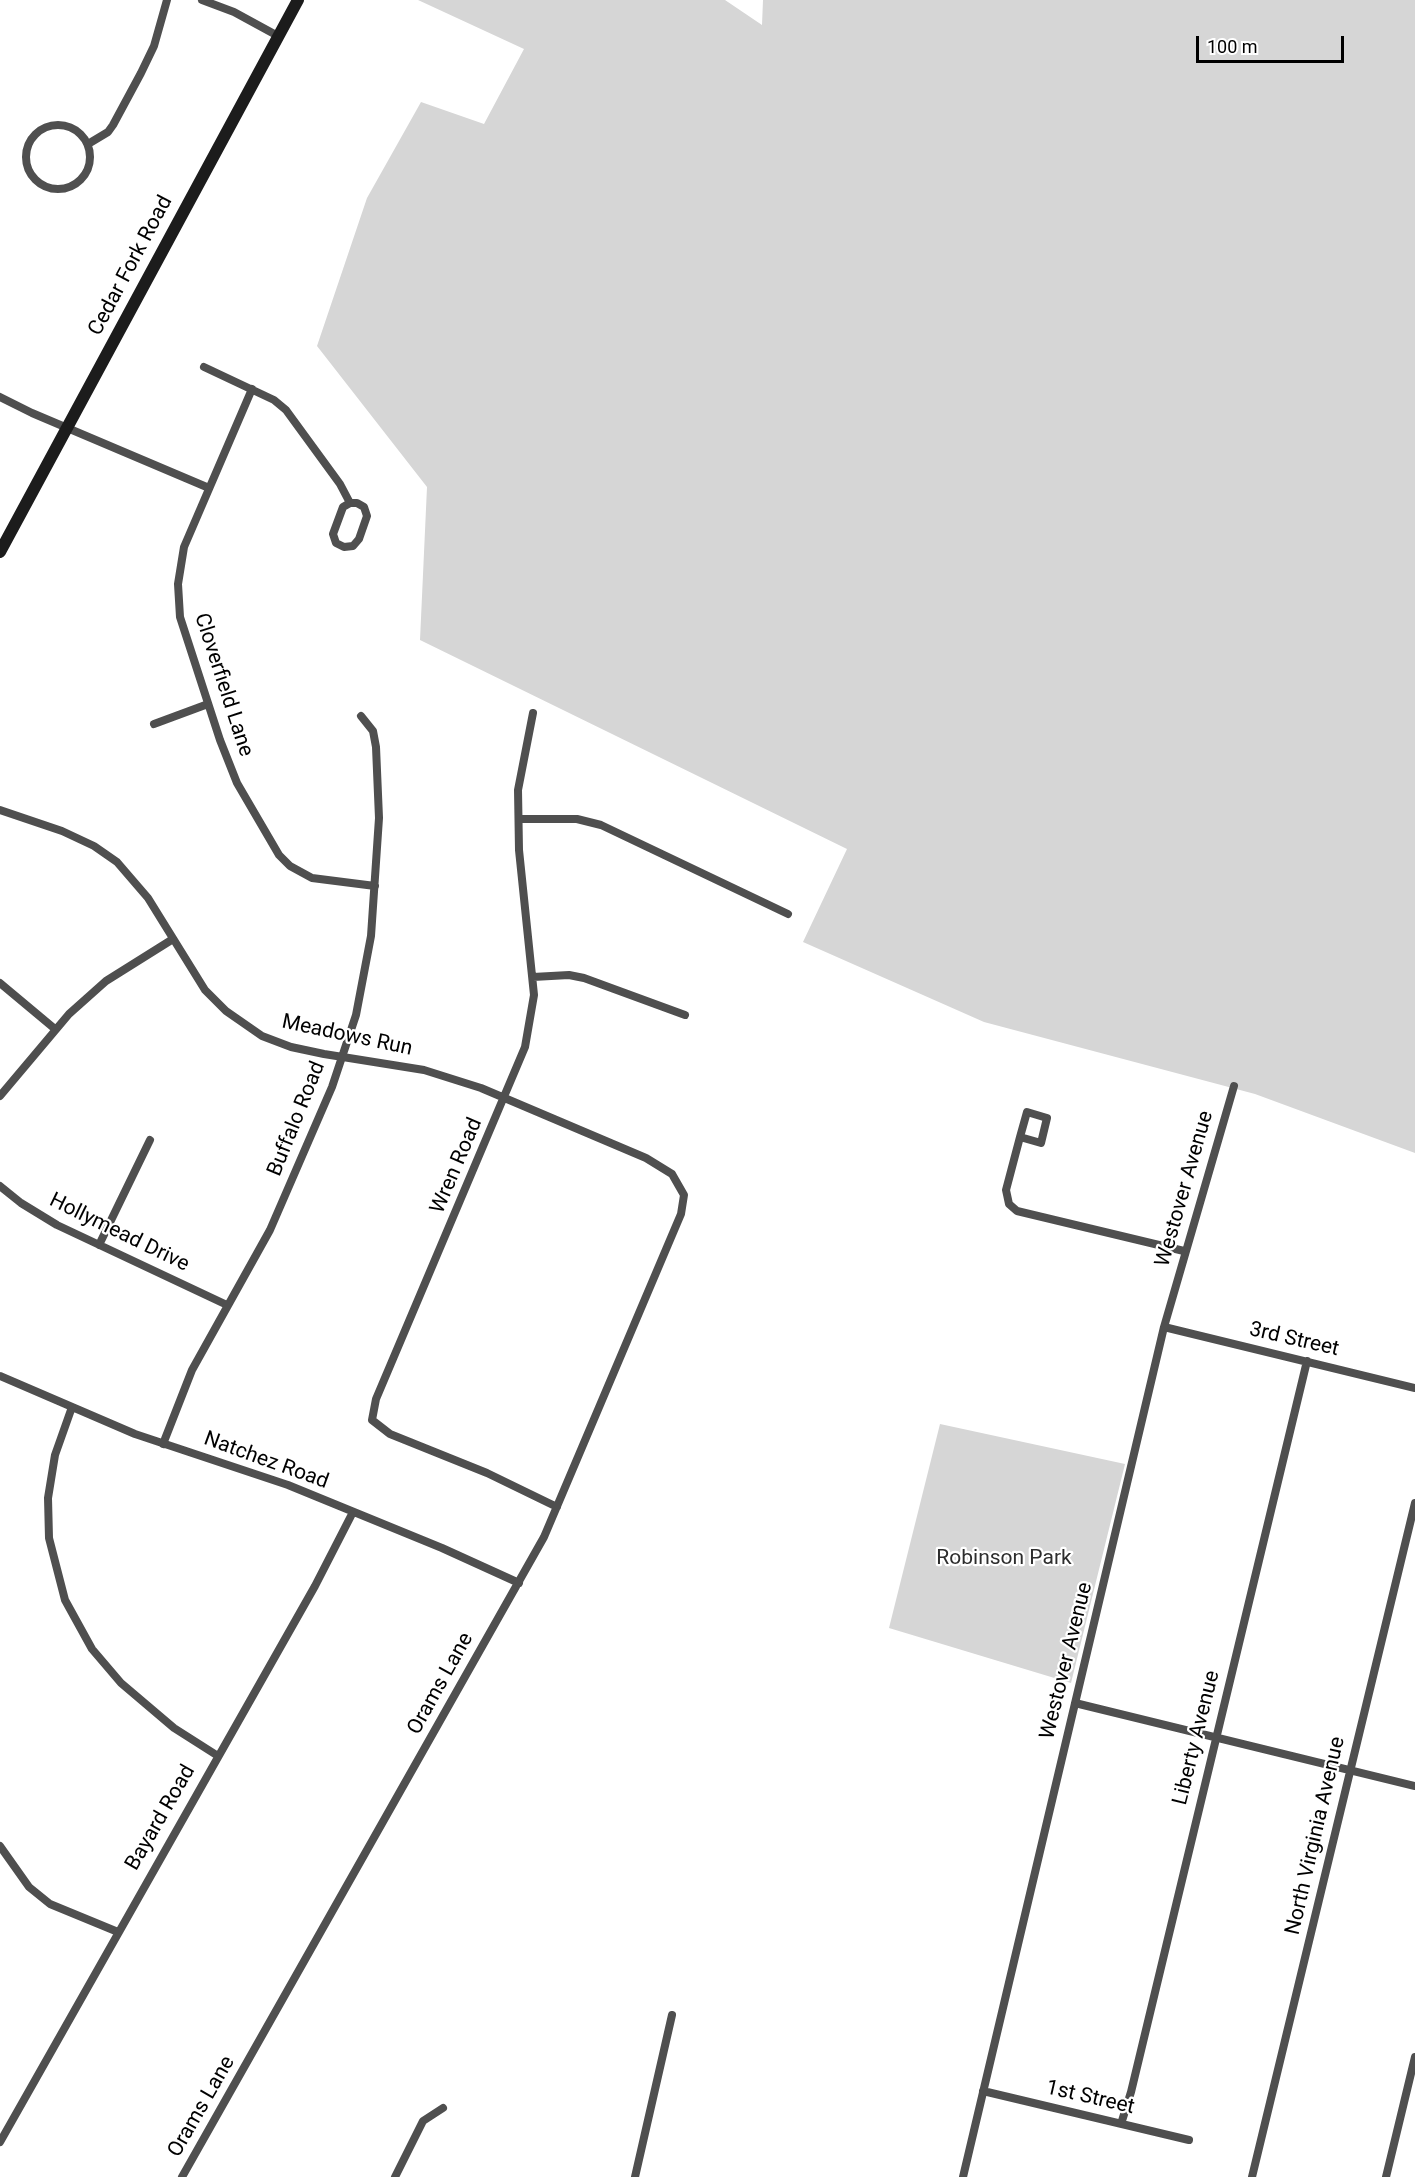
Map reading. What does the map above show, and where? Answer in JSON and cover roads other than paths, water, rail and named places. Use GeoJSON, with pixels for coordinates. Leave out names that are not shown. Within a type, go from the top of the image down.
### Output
{"type":"FeatureCollection","features":[{"type":"Feature","properties":{"kind":"street"},"geometry":{"type":"LineString","coordinates":[[88,144],[108,132],[113,125],[153,46],[167,0]]}},
{"type":"Feature","properties":{"kind":"street"},"geometry":{"type":"LineString","coordinates":[[202,0],[234,12],[278,36]]}},
{"type":"Feature","properties":{"kind":"street","name":"Cedar Fork Road"},"geometry":{"type":"LineString","coordinates":[[0,552],[298,0]]}},
{"type":"Feature","properties":{"kind":"street"},"geometry":{"type":"LineString","coordinates":[[67,126],[80,132],[88,144],[90,165],[83,178],[71,186],[57,189],[43,185],[29,169],[26,155],[30,141],[46,127],[67,126]]}},
{"type":"Feature","properties":{"kind":"street"},"geometry":{"type":"LineString","coordinates":[[204,367],[274,400],[291,416],[340,484],[350,503]]}},
{"type":"Feature","properties":{"kind":"street","name":"Cloverfield Lane"},"geometry":{"type":"LineString","coordinates":[[252,388],[184,547],[178,584],[180,616],[208,705],[237,783],[279,855],[290,866],[312,878],[375,886]]}},
{"type":"Feature","properties":{"kind":"street"},"geometry":{"type":"LineString","coordinates":[[0,397],[208,488]]}},
{"type":"Feature","properties":{"kind":"street"},"geometry":{"type":"LineString","coordinates":[[350,503],[361,504],[367,516],[356,543],[344,547],[336,543],[333,534],[343,507],[350,503]]}},
{"type":"Feature","properties":{"kind":"street"},"geometry":{"type":"LineString","coordinates":[[154,724],[208,705]]}},
{"type":"Feature","properties":{"kind":"street","name":"Wren Road"},"geometry":{"type":"LineString","coordinates":[[533,713],[520,774],[519,819],[533,977],[532,1012],[525,1047],[376,1399],[372,1420],[379,1428],[390,1434],[487,1473],[557,1507]]}},
{"type":"Feature","properties":{"kind":"street","name":"Buffalo Road"},"geometry":{"type":"LineString","coordinates":[[163,1444],[192,1370],[270,1230],[342,1056],[366,969],[375,886],[379,783],[373,731],[361,716]]}},
{"type":"Feature","properties":{"kind":"street","name":"Meadows Run"},"geometry":{"type":"LineString","coordinates":[[0,810],[62,831],[94,846],[117,862],[148,898],[205,990],[239,1021],[277,1042],[424,1070],[505,1098],[640,1155],[672,1174],[682,1188]]}},
{"type":"Feature","properties":{"kind":"street"},"geometry":{"type":"LineString","coordinates":[[519,819],[577,819],[601,825],[788,914]]}},
{"type":"Feature","properties":{"kind":"street"},"geometry":{"type":"LineString","coordinates":[[0,1096],[55,1029],[106,981],[173,939]]}},
{"type":"Feature","properties":{"kind":"street"},"geometry":{"type":"LineString","coordinates":[[533,977],[569,975],[584,978],[685,1015]]}},
{"type":"Feature","properties":{"kind":"street"},"geometry":{"type":"LineString","coordinates":[[0,983],[55,1029]]}},
{"type":"Feature","properties":{"kind":"street","name":"Westover Avenue"},"geometry":{"type":"LineString","coordinates":[[963,2177],[1164,1327],[1184,1251],[1234,1086]]}},
{"type":"Feature","properties":{"kind":"street"},"geometry":{"type":"LineString","coordinates":[[1020,1137],[1006,1190],[1009,1204],[1017,1211],[1184,1251]]}},
{"type":"Feature","properties":{"kind":"street"},"geometry":{"type":"LineString","coordinates":[[99,1245],[150,1140]]}},
{"type":"Feature","properties":{"kind":"street","name":"Hollymead Drive"},"geometry":{"type":"LineString","coordinates":[[0,1186],[21,1203],[57,1225],[227,1305]]}},
{"type":"Feature","properties":{"kind":"street","name":"Orams Lane"},"geometry":{"type":"LineString","coordinates":[[182,2177],[519,1583],[557,1507],[681,1214],[684,1202],[682,1188]]}},
{"type":"Feature","properties":{"kind":"street","name":"3rd Street"},"geometry":{"type":"LineString","coordinates":[[1164,1327],[1415,1388]]}},
{"type":"Feature","properties":{"kind":"street","name":"Liberty Avenue"},"geometry":{"type":"LineString","coordinates":[[1120,2124],[1131,2092],[1307,1361]]}},
{"type":"Feature","properties":{"kind":"street","name":"Natchez Road"},"geometry":{"type":"LineString","coordinates":[[0,1376],[163,1444],[254,1472],[519,1583]]}},
{"type":"Feature","properties":{"kind":"street"},"geometry":{"type":"LineString","coordinates":[[72,1407],[55,1455],[48,1498],[49,1538],[65,1600],[92,1648],[121,1683],[174,1728],[218,1756]]}},
{"type":"Feature","properties":{"kind":"street","name":"North Virginia Avenue"},"geometry":{"type":"LineString","coordinates":[[1252,2177],[1415,1503]]}},
{"type":"Feature","properties":{"kind":"street","name":"Bayard Road"},"geometry":{"type":"LineString","coordinates":[[0,2142],[315,1586],[353,1512]]}},
{"type":"Feature","properties":{"kind":"street"},"geometry":{"type":"LineString","coordinates":[[1075,1703],[1415,1786]]}},
{"type":"Feature","properties":{"kind":"street"},"geometry":{"type":"LineString","coordinates":[[0,1846],[29,1887],[50,1904],[118,1932]]}},
{"type":"Feature","properties":{"kind":"street"},"geometry":{"type":"LineString","coordinates":[[635,2177],[672,2014]]}},
{"type":"Feature","properties":{"kind":"street"},"geometry":{"type":"LineString","coordinates":[[1386,2177],[1415,2057]]}},
{"type":"Feature","properties":{"kind":"street","name":"1st Street"},"geometry":{"type":"LineString","coordinates":[[983,2091],[1189,2140]]}},
{"type":"Feature","properties":{"kind":"street"},"geometry":{"type":"LineString","coordinates":[[395,2177],[423,2121],[443,2108]]}},
{"type":"Feature","properties":{"kind":"park label","name":"Robinson Park"},"geometry":{"type":"Point","coordinates":[1004,1559]}}]}
